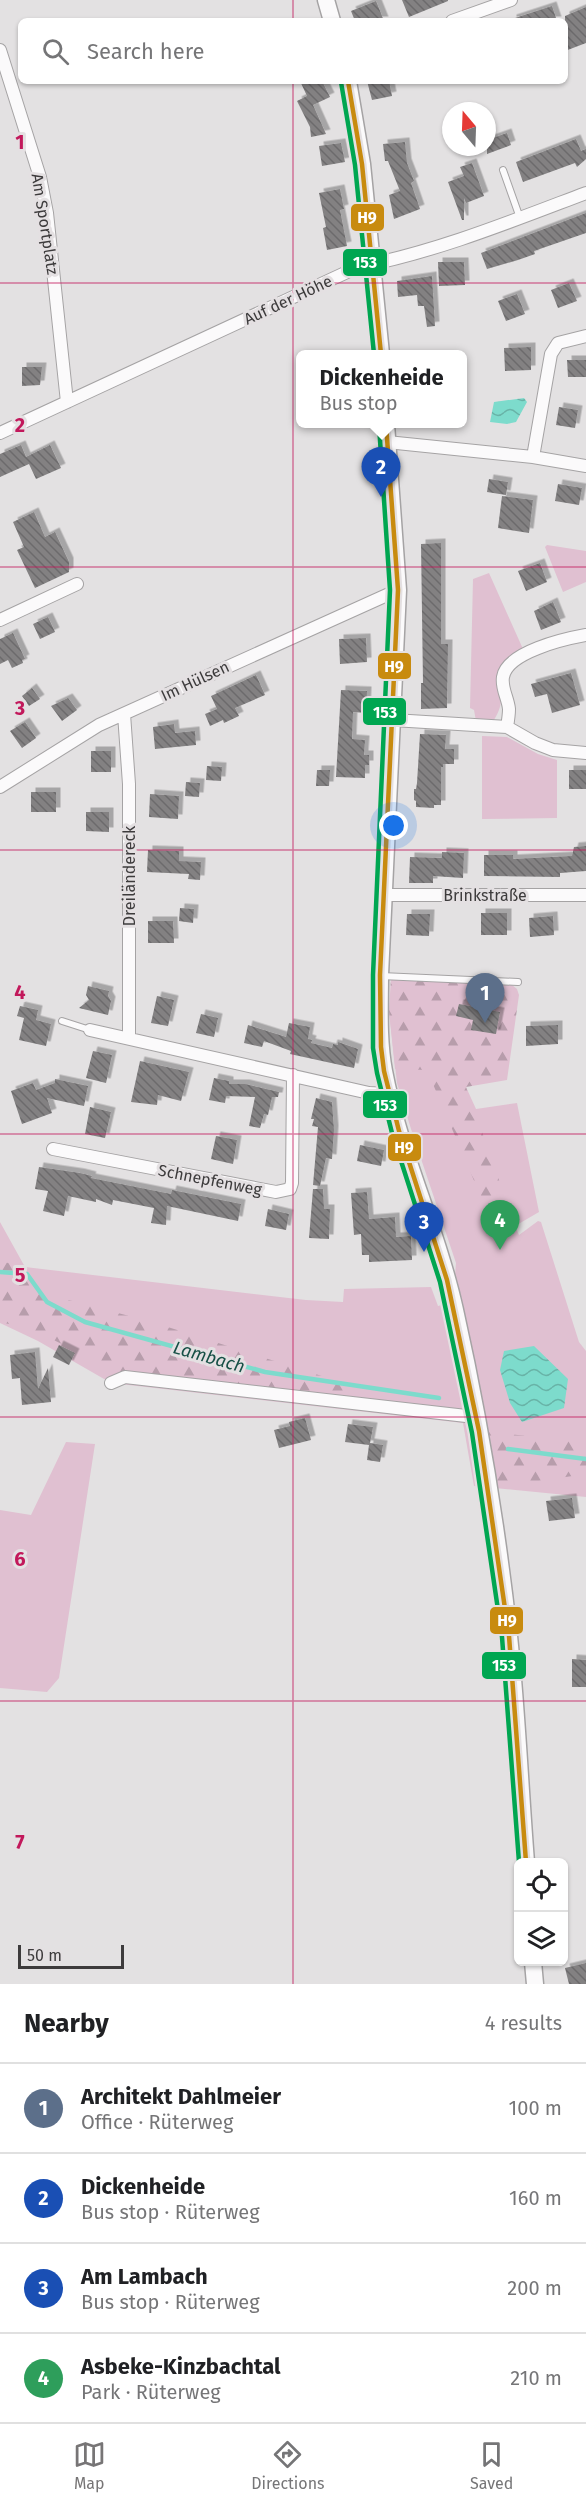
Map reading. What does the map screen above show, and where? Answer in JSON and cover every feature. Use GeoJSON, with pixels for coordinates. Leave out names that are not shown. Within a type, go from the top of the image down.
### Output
{"type":"FeatureCollection","features":[{"type":"Feature","properties":{"kind":"street"},"geometry":{"type":"LineString","coordinates":[[326,0],[331,18]]}},
{"type":"Feature","properties":{"kind":"street"},"geometry":{"type":"LineString","coordinates":[[460,18],[511,0]]}},
{"type":"Feature","properties":{"kind":"street","name":"Am Sportplatz"},"geometry":{"type":"LineString","coordinates":[[0,51],[40,177],[47,213],[67,402]]}},
{"type":"Feature","properties":{"kind":"street"},"geometry":{"type":"LineString","coordinates":[[349,84],[362,164],[381,350]]}},
{"type":"Feature","properties":{"kind":"street","name":"Auf der Höhe"},"geometry":{"type":"LineString","coordinates":[[0,433],[358,267],[443,244],[586,193]]}},
{"type":"Feature","properties":{"kind":"street"},"geometry":{"type":"LineString","coordinates":[[533,457],[551,354],[558,343],[586,336]]}},
{"type":"Feature","properties":{"kind":"street"},"geometry":{"type":"LineString","coordinates":[[386,428],[398,590],[379,1025],[389,1094],[452,1300],[494,1522],[508,1635],[526,1858]]}},
{"type":"Feature","properties":{"kind":"street"},"geometry":{"type":"LineString","coordinates":[[387,442],[533,457],[586,466]]}},
{"type":"Feature","properties":{"kind":"street"},"geometry":{"type":"LineString","coordinates":[[0,620],[77,584]]}},
{"type":"Feature","properties":{"kind":"street","name":"Im Hülsen"},"geometry":{"type":"LineString","coordinates":[[0,788],[87,732],[398,590]]}},
{"type":"Feature","properties":{"kind":"street"},"geometry":{"type":"LineString","coordinates":[[507,727],[509,709],[503,686],[503,676],[507,668],[522,655],[586,635]]}},
{"type":"Feature","properties":{"kind":"street","name":"Dreiländereck"},"geometry":{"type":"LineString","coordinates":[[124,714],[129,784],[129,1038]]}},
{"type":"Feature","properties":{"kind":"street"},"geometry":{"type":"LineString","coordinates":[[393,720],[507,727],[553,750],[586,753]]}},
{"type":"Feature","properties":{"kind":"street","name":"Brinkstraße"},"geometry":{"type":"LineString","coordinates":[[384,895],[586,895]]}},
{"type":"Feature","properties":{"kind":"street"},"geometry":{"type":"LineString","coordinates":[[90,1030],[369,1093],[389,1094]]}},
{"type":"Feature","properties":{"kind":"street","name":"Schnepfenweg"},"geometry":{"type":"LineString","coordinates":[[53,1149],[284,1192],[290,1189],[292,1183],[293,1075]]}},
{"type":"Feature","properties":{"kind":"street"},"geometry":{"type":"LineString","coordinates":[[111,1383],[125,1377],[475,1418]]}},
{"type":"Feature","properties":{"kind":"street"},"geometry":{"type":"LineString","coordinates":[[533,1966],[535,1984]]}},
{"type":"Feature","properties":{"kind":"lane"},"geometry":{"type":"LineString","coordinates":[[503,170],[520,218]]}},
{"type":"Feature","properties":{"kind":"lane"},"geometry":{"type":"LineString","coordinates":[[380,975],[518,982]]}},
{"type":"Feature","properties":{"kind":"lane"},"geometry":{"type":"LineString","coordinates":[[62,1021],[90,1030]]}},
{"type":"Feature","properties":{"kind":"green space"},"geometry":{"type":"Polygon","coordinates":[[[547,545],[586,551],[586,582],[563,592],[545,547],[547,545]]]}},
{"type":"Feature","properties":{"kind":"green space"},"geometry":{"type":"Polygon","coordinates":[[[489,573],[523,649],[511,657],[504,666],[501,674],[499,710],[493,721],[476,721],[474,710],[470,708],[473,579],[489,573]]]}},
{"type":"Feature","properties":{"kind":"green space"},"geometry":{"type":"Polygon","coordinates":[[[482,736],[507,737],[538,754],[557,760],[557,818],[482,819],[482,736]]]}},
{"type":"Feature","properties":{"kind":"green space"},"geometry":{"type":"Polygon","coordinates":[[[391,977],[512,985],[517,989],[519,995],[507,1080],[466,1087],[515,1225],[498,1237],[427,1070],[395,1069],[389,1011],[391,977]]]}},
{"type":"Feature","properties":{"kind":"green space"},"geometry":{"type":"Polygon","coordinates":[[[389,1011],[466,1087],[476,1109],[517,1103],[539,1212],[515,1226],[519,1235],[538,1221],[541,1222],[579,1342],[586,1351],[586,1497],[474,1486],[463,1423],[111,1383],[38,1341],[0,1323],[0,1222],[25,1267],[306,1300],[343,1302],[344,1289],[431,1287],[438,1306],[460,1300],[455,1276],[456,1263],[397,1083],[389,1011]]]}},
{"type":"Feature","properties":{"kind":"green space"},"geometry":{"type":"Polygon","coordinates":[[[0,1261],[29,1268],[46,1294],[152,1322],[347,1384],[349,1401],[110,1376],[107,1366],[31,1329],[0,1322],[0,1261]]]}},
{"type":"Feature","properties":{"kind":"green space"},"geometry":{"type":"Polygon","coordinates":[[[488,1432],[586,1442],[586,1474],[498,1487],[488,1432]]]}},
{"type":"Feature","properties":{"kind":"green space"},"geometry":{"type":"Polygon","coordinates":[[[66,1442],[95,1444],[59,1678],[47,1692],[0,1688],[0,1510],[31,1515],[66,1442]]]}},
{"type":"Feature","properties":{"kind":"water"},"geometry":{"type":"Polygon","coordinates":[[[524,398],[527,402],[516,422],[507,424],[490,422],[494,402],[524,398]]]}},
{"type":"Feature","properties":{"kind":"water"},"geometry":{"type":"Polygon","coordinates":[[[534,1346],[568,1379],[564,1408],[522,1422],[510,1403],[500,1370],[504,1351],[534,1346]]]}},
{"type":"Feature","properties":{"kind":"building"},"geometry":{"type":"Polygon","coordinates":[[[402,0],[448,0],[448,1],[409,17],[402,0]]]}},
{"type":"Feature","properties":{"kind":"building"},"geometry":{"type":"Polygon","coordinates":[[[376,1],[383,18],[354,18],[351,11],[376,1]]]}},
{"type":"Feature","properties":{"kind":"building"},"geometry":{"type":"Polygon","coordinates":[[[552,6],[556,18],[515,18],[552,6]]]}},
{"type":"Feature","properties":{"kind":"building"},"geometry":{"type":"Polygon","coordinates":[[[586,7],[586,43],[568,50],[568,18],[565,16],[586,7]]]}},
{"type":"Feature","properties":{"kind":"building"},"geometry":{"type":"Polygon","coordinates":[[[301,84],[324,84],[330,97],[313,105],[326,134],[311,137],[310,127],[297,101],[307,96],[301,84]]]}},
{"type":"Feature","properties":{"kind":"building"},"geometry":{"type":"Polygon","coordinates":[[[368,84],[390,84],[392,96],[372,100],[368,84]]]}},
{"type":"Feature","properties":{"kind":"building"},"geometry":{"type":"Polygon","coordinates":[[[507,133],[511,145],[496,151],[496,137],[507,133]]]}},
{"type":"Feature","properties":{"kind":"building"},"geometry":{"type":"Polygon","coordinates":[[[576,139],[581,151],[586,149],[586,159],[577,167],[575,163],[523,182],[516,162],[576,139]]]}},
{"type":"Feature","properties":{"kind":"building"},"geometry":{"type":"Polygon","coordinates":[[[405,142],[407,163],[414,181],[411,183],[420,209],[394,219],[389,195],[400,191],[388,161],[385,161],[383,144],[405,142]]]}},
{"type":"Feature","properties":{"kind":"building"},"geometry":{"type":"Polygon","coordinates":[[[341,143],[345,162],[322,166],[319,146],[341,143]]]}},
{"type":"Feature","properties":{"kind":"building"},"geometry":{"type":"Polygon","coordinates":[[[472,163],[484,196],[466,203],[464,198],[464,220],[462,220],[448,182],[464,176],[460,167],[472,163]]]}},
{"type":"Feature","properties":{"kind":"building"},"geometry":{"type":"Polygon","coordinates":[[[340,189],[344,209],[340,210],[347,246],[327,250],[323,228],[326,227],[319,193],[340,189]]]}},
{"type":"Feature","properties":{"kind":"building"},"geometry":{"type":"Polygon","coordinates":[[[586,213],[586,233],[534,251],[535,254],[487,269],[481,253],[586,213]]]}},
{"type":"Feature","properties":{"kind":"building"},"geometry":{"type":"Polygon","coordinates":[[[438,262],[464,262],[465,285],[439,286],[438,262]]]}},
{"type":"Feature","properties":{"kind":"building"},"geometry":{"type":"Polygon","coordinates":[[[432,276],[435,326],[427,327],[424,306],[418,306],[417,295],[398,297],[397,281],[432,276]]]}},
{"type":"Feature","properties":{"kind":"building"},"geometry":{"type":"Polygon","coordinates":[[[569,283],[577,301],[558,308],[551,290],[569,283]]]}},
{"type":"Feature","properties":{"kind":"building"},"geometry":{"type":"Polygon","coordinates":[[[517,294],[525,314],[506,321],[498,301],[517,294]]]}},
{"type":"Feature","properties":{"kind":"building"},"geometry":{"type":"Polygon","coordinates":[[[531,347],[531,370],[505,371],[504,348],[531,347]]]}},
{"type":"Feature","properties":{"kind":"building"},"geometry":{"type":"Polygon","coordinates":[[[567,360],[586,360],[586,377],[568,377],[567,360]]]}},
{"type":"Feature","properties":{"kind":"building"},"geometry":{"type":"Polygon","coordinates":[[[22,367],[42,367],[40,385],[22,386],[22,367]]]}},
{"type":"Feature","properties":{"kind":"building"},"geometry":{"type":"Polygon","coordinates":[[[559,407],[578,410],[575,428],[556,425],[559,407]]]}},
{"type":"Feature","properties":{"kind":"building"},"geometry":{"type":"Polygon","coordinates":[[[21,445],[26,457],[50,445],[61,468],[36,479],[29,464],[0,477],[0,454],[21,445]]]}},
{"type":"Feature","properties":{"kind":"building"},"geometry":{"type":"Polygon","coordinates":[[[489,479],[508,482],[506,495],[487,492],[489,479]]]}},
{"type":"Feature","properties":{"kind":"building"},"geometry":{"type":"Polygon","coordinates":[[[558,484],[582,488],[579,505],[555,501],[558,484]]]}},
{"type":"Feature","properties":{"kind":"building"},"geometry":{"type":"Polygon","coordinates":[[[502,496],[533,500],[529,533],[498,528],[502,496]]]}},
{"type":"Feature","properties":{"kind":"building"},"geometry":{"type":"Polygon","coordinates":[[[34,512],[45,537],[55,532],[69,562],[69,572],[35,588],[17,550],[24,547],[13,522],[34,512]]]}},
{"type":"Feature","properties":{"kind":"building"},"geometry":{"type":"Polygon","coordinates":[[[441,543],[441,644],[448,644],[447,708],[421,709],[421,683],[423,683],[421,544],[441,543]]]}},
{"type":"Feature","properties":{"kind":"building"},"geometry":{"type":"Polygon","coordinates":[[[540,563],[547,582],[526,591],[518,571],[540,563]]]}},
{"type":"Feature","properties":{"kind":"building"},"geometry":{"type":"Polygon","coordinates":[[[553,602],[561,622],[541,630],[534,611],[553,602]]]}},
{"type":"Feature","properties":{"kind":"building"},"geometry":{"type":"Polygon","coordinates":[[[48,617],[55,632],[40,639],[33,624],[48,617]]]}},
{"type":"Feature","properties":{"kind":"building"},"geometry":{"type":"Polygon","coordinates":[[[13,633],[25,659],[22,660],[23,663],[12,668],[8,660],[0,664],[0,639],[13,633]]]}},
{"type":"Feature","properties":{"kind":"building"},"geometry":{"type":"Polygon","coordinates":[[[366,638],[367,662],[340,664],[339,639],[366,638]]]}},
{"type":"Feature","properties":{"kind":"building"},"geometry":{"type":"Polygon","coordinates":[[[571,673],[580,705],[552,713],[547,694],[535,697],[531,684],[571,673]]]}},
{"type":"Feature","properties":{"kind":"building"},"geometry":{"type":"Polygon","coordinates":[[[256,675],[265,695],[235,708],[239,716],[210,726],[205,714],[217,709],[211,696],[256,675]]]}},
{"type":"Feature","properties":{"kind":"building"},"geometry":{"type":"Polygon","coordinates":[[[32,688],[40,699],[29,706],[22,696],[32,688]]]}},
{"type":"Feature","properties":{"kind":"building"},"geometry":{"type":"Polygon","coordinates":[[[341,690],[367,691],[366,713],[353,712],[352,739],[365,740],[364,755],[369,755],[369,765],[365,765],[365,778],[336,777],[341,690]]]}},
{"type":"Feature","properties":{"kind":"building"},"geometry":{"type":"Polygon","coordinates":[[[68,698],[77,710],[62,721],[51,706],[68,698]]]}},
{"type":"Feature","properties":{"kind":"building"},"geometry":{"type":"Polygon","coordinates":[[[25,722],[36,738],[22,748],[10,731],[25,722]]]}},
{"type":"Feature","properties":{"kind":"building"},"geometry":{"type":"Polygon","coordinates":[[[174,724],[175,733],[195,731],[196,745],[155,749],[153,727],[174,724]]]}},
{"type":"Feature","properties":{"kind":"building"},"geometry":{"type":"Polygon","coordinates":[[[420,734],[446,735],[445,749],[454,749],[454,764],[443,764],[441,767],[441,805],[434,805],[434,808],[416,807],[414,800],[420,734]]]}},
{"type":"Feature","properties":{"kind":"building"},"geometry":{"type":"Polygon","coordinates":[[[91,751],[111,751],[111,772],[91,772],[91,751]]]}},
{"type":"Feature","properties":{"kind":"building"},"geometry":{"type":"Polygon","coordinates":[[[207,766],[222,767],[221,781],[206,780],[207,766]]]}},
{"type":"Feature","properties":{"kind":"building"},"geometry":{"type":"Polygon","coordinates":[[[317,770],[330,770],[329,786],[316,786],[317,770]]]}},
{"type":"Feature","properties":{"kind":"building"},"geometry":{"type":"Polygon","coordinates":[[[569,770],[586,770],[586,789],[569,789],[569,770]]]}},
{"type":"Feature","properties":{"kind":"building"},"geometry":{"type":"Polygon","coordinates":[[[186,782],[200,783],[199,797],[185,796],[186,782]]]}},
{"type":"Feature","properties":{"kind":"building"},"geometry":{"type":"Polygon","coordinates":[[[31,792],[56,792],[56,812],[31,812],[31,792]]]}},
{"type":"Feature","properties":{"kind":"building"},"geometry":{"type":"Polygon","coordinates":[[[150,794],[179,796],[178,819],[149,817],[150,794]]]}},
{"type":"Feature","properties":{"kind":"building"},"geometry":{"type":"Polygon","coordinates":[[[86,812],[109,812],[109,832],[86,831],[86,812]]]}},
{"type":"Feature","properties":{"kind":"building"},"geometry":{"type":"Polygon","coordinates":[[[586,846],[586,871],[560,873],[560,877],[484,876],[484,855],[513,855],[513,859],[572,856],[574,847],[586,846]]]}},
{"type":"Feature","properties":{"kind":"building"},"geometry":{"type":"Polygon","coordinates":[[[148,850],[179,851],[179,861],[201,862],[200,880],[188,879],[189,874],[147,872],[148,850]]]}},
{"type":"Feature","properties":{"kind":"building"},"geometry":{"type":"Polygon","coordinates":[[[442,852],[464,853],[463,878],[433,876],[433,883],[409,883],[410,857],[442,858],[442,852]]]}},
{"type":"Feature","properties":{"kind":"building"},"geometry":{"type":"Polygon","coordinates":[[[180,908],[194,909],[193,923],[179,921],[180,908]]]}},
{"type":"Feature","properties":{"kind":"building"},"geometry":{"type":"Polygon","coordinates":[[[481,913],[507,913],[507,935],[481,935],[481,913]]]}},
{"type":"Feature","properties":{"kind":"building"},"geometry":{"type":"Polygon","coordinates":[[[407,914],[430,914],[429,936],[406,935],[407,914]]]}},
{"type":"Feature","properties":{"kind":"building"},"geometry":{"type":"Polygon","coordinates":[[[553,916],[554,935],[530,937],[529,918],[553,916]]]}},
{"type":"Feature","properties":{"kind":"building"},"geometry":{"type":"Polygon","coordinates":[[[148,921],[173,921],[174,943],[148,943],[148,921]]]}},
{"type":"Feature","properties":{"kind":"building"},"geometry":{"type":"Polygon","coordinates":[[[88,986],[109,991],[108,996],[111,1001],[108,1015],[79,1008],[89,1000],[86,995],[88,986]]]}},
{"type":"Feature","properties":{"kind":"building"},"geometry":{"type":"Polygon","coordinates":[[[157,996],[174,1000],[168,1026],[151,1023],[157,996]]]}},
{"type":"Feature","properties":{"kind":"building"},"geometry":{"type":"Polygon","coordinates":[[[459,1004],[500,1012],[496,1034],[471,1030],[473,1020],[456,1016],[459,1004]]]}},
{"type":"Feature","properties":{"kind":"building"},"geometry":{"type":"Polygon","coordinates":[[[20,1006],[38,1010],[36,1020],[51,1024],[46,1046],[19,1040],[24,1018],[17,1016],[20,1006]]]}},
{"type":"Feature","properties":{"kind":"building"},"geometry":{"type":"Polygon","coordinates":[[[201,1014],[218,1018],[214,1037],[196,1033],[201,1014]]]}},
{"type":"Feature","properties":{"kind":"building"},"geometry":{"type":"Polygon","coordinates":[[[289,1023],[310,1027],[308,1039],[312,1040],[311,1043],[332,1048],[333,1044],[338,1045],[338,1042],[358,1049],[354,1068],[290,1054],[291,1051],[264,1041],[262,1047],[244,1043],[248,1025],[286,1037],[289,1023]]]}},
{"type":"Feature","properties":{"kind":"building"},"geometry":{"type":"Polygon","coordinates":[[[558,1025],[558,1044],[526,1046],[526,1026],[558,1025]]]}},
{"type":"Feature","properties":{"kind":"building"},"geometry":{"type":"Polygon","coordinates":[[[93,1051],[112,1055],[106,1083],[86,1078],[93,1051]]]}},
{"type":"Feature","properties":{"kind":"building"},"geometry":{"type":"Polygon","coordinates":[[[140,1061],[189,1072],[181,1101],[158,1095],[157,1105],[131,1102],[140,1061]]]}},
{"type":"Feature","properties":{"kind":"building"},"geometry":{"type":"Polygon","coordinates":[[[214,1078],[229,1081],[229,1084],[245,1084],[279,1092],[278,1097],[272,1097],[268,1115],[264,1114],[260,1128],[249,1126],[255,1097],[226,1096],[225,1103],[209,1100],[214,1078]]]}},
{"type":"Feature","properties":{"kind":"building"},"geometry":{"type":"Polygon","coordinates":[[[55,1079],[88,1086],[84,1106],[47,1098],[52,1113],[22,1124],[11,1091],[33,1083],[36,1090],[55,1083],[55,1079]]]}},
{"type":"Feature","properties":{"kind":"building"},"geometry":{"type":"Polygon","coordinates":[[[316,1098],[332,1102],[334,1130],[332,1159],[326,1158],[320,1186],[313,1185],[318,1127],[312,1126],[314,1119],[311,1119],[316,1098]]]}},
{"type":"Feature","properties":{"kind":"building"},"geometry":{"type":"Polygon","coordinates":[[[90,1107],[111,1112],[105,1138],[85,1134],[90,1107]]]}},
{"type":"Feature","properties":{"kind":"building"},"geometry":{"type":"Polygon","coordinates":[[[216,1136],[237,1140],[233,1164],[211,1159],[216,1136]]]}},
{"type":"Feature","properties":{"kind":"building"},"geometry":{"type":"Polygon","coordinates":[[[360,1145],[384,1150],[381,1166],[357,1161],[360,1145]]]}},
{"type":"Feature","properties":{"kind":"building"},"geometry":{"type":"Polygon","coordinates":[[[39,1167],[80,1173],[92,1176],[91,1178],[171,1194],[172,1190],[241,1204],[238,1221],[167,1206],[166,1225],[151,1223],[154,1208],[113,1200],[112,1205],[96,1199],[96,1202],[68,1196],[64,1216],[43,1211],[48,1191],[35,1189],[39,1167]]]}},
{"type":"Feature","properties":{"kind":"building"},"geometry":{"type":"Polygon","coordinates":[[[313,1189],[323,1189],[324,1209],[330,1209],[329,1239],[309,1238],[313,1189]]]}},
{"type":"Feature","properties":{"kind":"building"},"geometry":{"type":"Polygon","coordinates":[[[367,1192],[369,1219],[395,1217],[396,1237],[411,1236],[412,1260],[369,1262],[369,1255],[362,1255],[361,1234],[354,1235],[351,1193],[367,1192]]]}},
{"type":"Feature","properties":{"kind":"building"},"geometry":{"type":"Polygon","coordinates":[[[268,1209],[289,1214],[286,1230],[265,1226],[268,1209]]]}},
{"type":"Feature","properties":{"kind":"building"},"geometry":{"type":"Polygon","coordinates":[[[59,1345],[75,1353],[69,1365],[53,1357],[59,1345]]]}},
{"type":"Feature","properties":{"kind":"building"},"geometry":{"type":"Polygon","coordinates":[[[35,1352],[38,1389],[48,1368],[51,1402],[22,1405],[20,1378],[12,1379],[10,1355],[35,1352]]]}},
{"type":"Feature","properties":{"kind":"building"},"geometry":{"type":"Polygon","coordinates":[[[305,1418],[311,1440],[279,1448],[274,1430],[290,1426],[289,1422],[305,1418]]]}},
{"type":"Feature","properties":{"kind":"building"},"geometry":{"type":"Polygon","coordinates":[[[348,1424],[373,1427],[370,1443],[383,1445],[380,1462],[367,1460],[369,1445],[345,1442],[348,1424]]]}},
{"type":"Feature","properties":{"kind":"building"},"geometry":{"type":"Polygon","coordinates":[[[572,1498],[575,1518],[549,1521],[546,1501],[572,1498]]]}},
{"type":"Feature","properties":{"kind":"building"},"geometry":{"type":"Polygon","coordinates":[[[572,1659],[586,1660],[586,1687],[572,1687],[572,1659]]]}},
{"type":"Feature","properties":{"kind":"building"},"geometry":{"type":"Polygon","coordinates":[[[586,1963],[586,1984],[569,1984],[565,1968],[586,1963]]]}},
{"type":"Feature","properties":{"kind":"waterway","name":"Lambach"},"geometry":{"type":"LineString","coordinates":[[0,1272],[27,1274],[47,1302],[85,1322],[265,1372],[439,1398]]}},
{"type":"Feature","properties":{"kind":"waterway","name":"Lambach"},"geometry":{"type":"LineString","coordinates":[[508,1449],[586,1459]]}},
{"type":"Feature","properties":{"kind":"transit line","name":"153"},"geometry":{"type":"LineString","coordinates":[[341,84],[355,165],[374,350]]}},
{"type":"Feature","properties":{"kind":"transit line","name":"H9"},"geometry":{"type":"LineString","coordinates":[[349,84],[362,164],[381,350]]}},
{"type":"Feature","properties":{"kind":"transit line","name":"153"},"geometry":{"type":"LineString","coordinates":[[379,428],[390,590],[373,975],[373,1048],[392,1133],[440,1282],[472,1433],[502,1637],[519,1858]]}},
{"type":"Feature","properties":{"kind":"transit line","name":"H9"},"geometry":{"type":"LineString","coordinates":[[386,428],[398,590],[380,975],[381,1047],[384,1071],[399,1131],[447,1280],[479,1431],[509,1636],[526,1858]]}},
{"type":"Feature","properties":{"kind":"place","name":"Dickenheide"},"geometry":{"type":"Point","coordinates":[381,497]}},
{"type":"Feature","properties":{"kind":"place","name":"Architekt Dahlmeier"},"geometry":{"type":"Point","coordinates":[485,1023]}},
{"type":"Feature","properties":{"kind":"place","name":"Asbeke-Kinzbachtal"},"geometry":{"type":"Point","coordinates":[500,1250]}},
{"type":"Feature","properties":{"kind":"place","name":"Am Lambach"},"geometry":{"type":"Point","coordinates":[424,1252]}}]}
